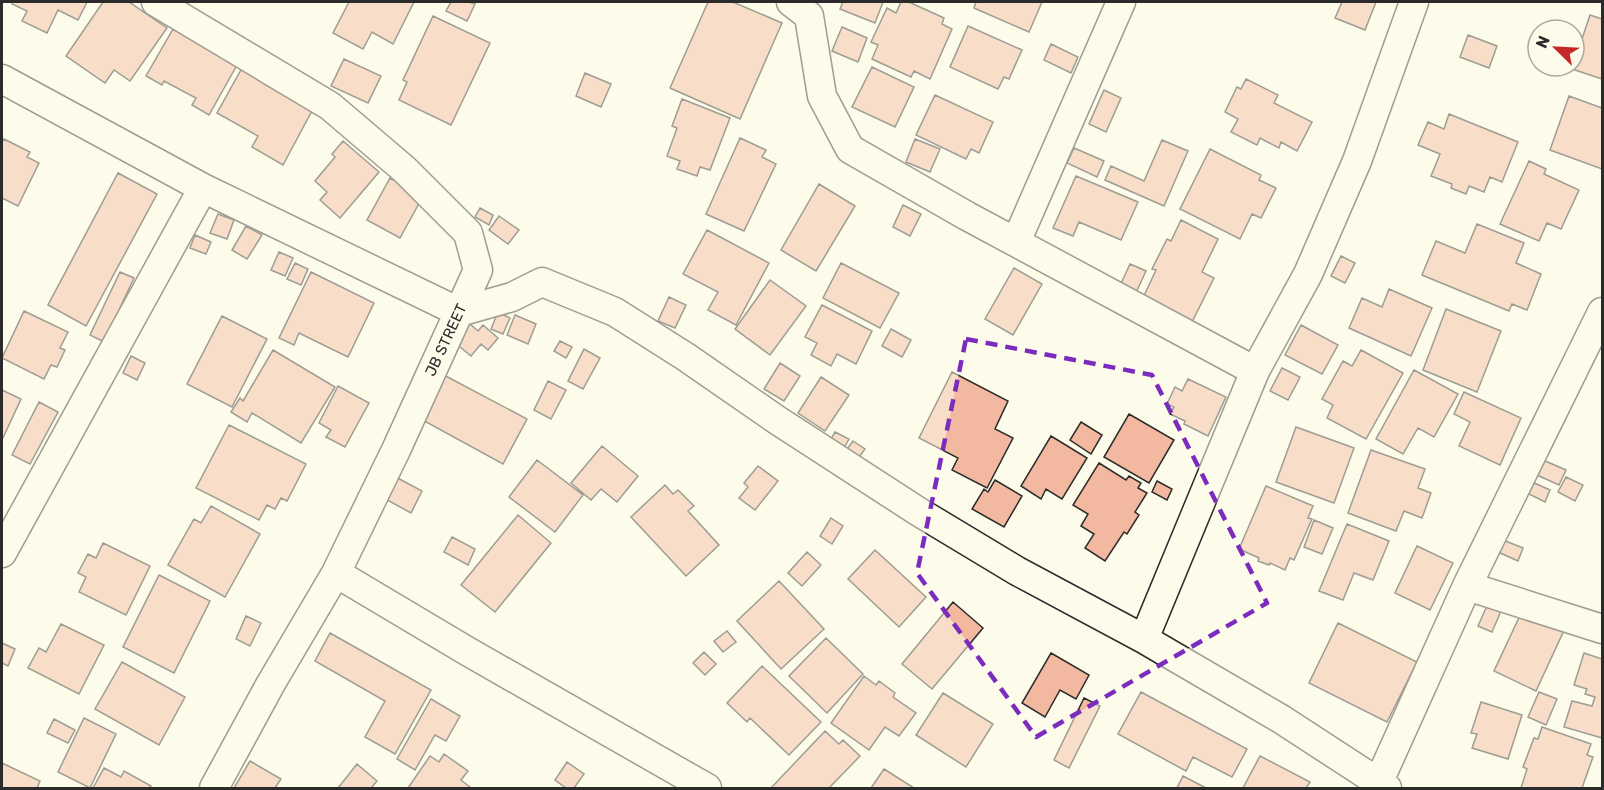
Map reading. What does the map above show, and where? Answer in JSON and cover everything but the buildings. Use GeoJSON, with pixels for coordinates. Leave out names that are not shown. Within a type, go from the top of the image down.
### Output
{"type":"FeatureCollection","features":[{"type":"Feature","properties":{"kind":"street","name":"JB STREET"},"geometry":{"type":"LineString","coordinates":[[156,2],[330,106],[404,169],[468,233],[478,270],[396,450],[336,573],[270,685],[214,789]]}},
{"type":"Feature","properties":{"kind":"street"},"geometry":{"type":"LineString","coordinates":[[1016,242],[1121,2]]}},
{"type":"Feature","properties":{"kind":"street"},"geometry":{"type":"LineString","coordinates":[[1144,639],[1255,371],[1308,274],[1357,160],[1414,2]]}},
{"type":"Feature","properties":{"kind":"street"},"geometry":{"type":"LineString","coordinates":[[805,6],[822,96],[850,149],[1255,371]]}},
{"type":"Feature","properties":{"kind":"street"},"geometry":{"type":"LineString","coordinates":[[2,79],[203,188],[459,312],[512,297],[542,282],[615,312],[919,512],[1017,571],[1144,639],[1281,719],[1380,787],[1467,586],[1602,312]]}},
{"type":"Feature","properties":{"kind":"street"},"geometry":{"type":"LineString","coordinates":[[2,553],[203,188]]}},
{"type":"Feature","properties":{"kind":"street"},"geometry":{"type":"LineString","coordinates":[[336,573],[706,789]]}},
{"type":"Feature","properties":{"kind":"street"},"geometry":{"type":"LineString","coordinates":[[1467,586],[1602,629]]}},
{"type":"Feature","properties":{"kind":"highlighted area"},"geometry":{"type":"Polygon","coordinates":[[[966,339],[1152,375],[1267,603],[1036,737],[917,573],[966,339]]]}}]}
